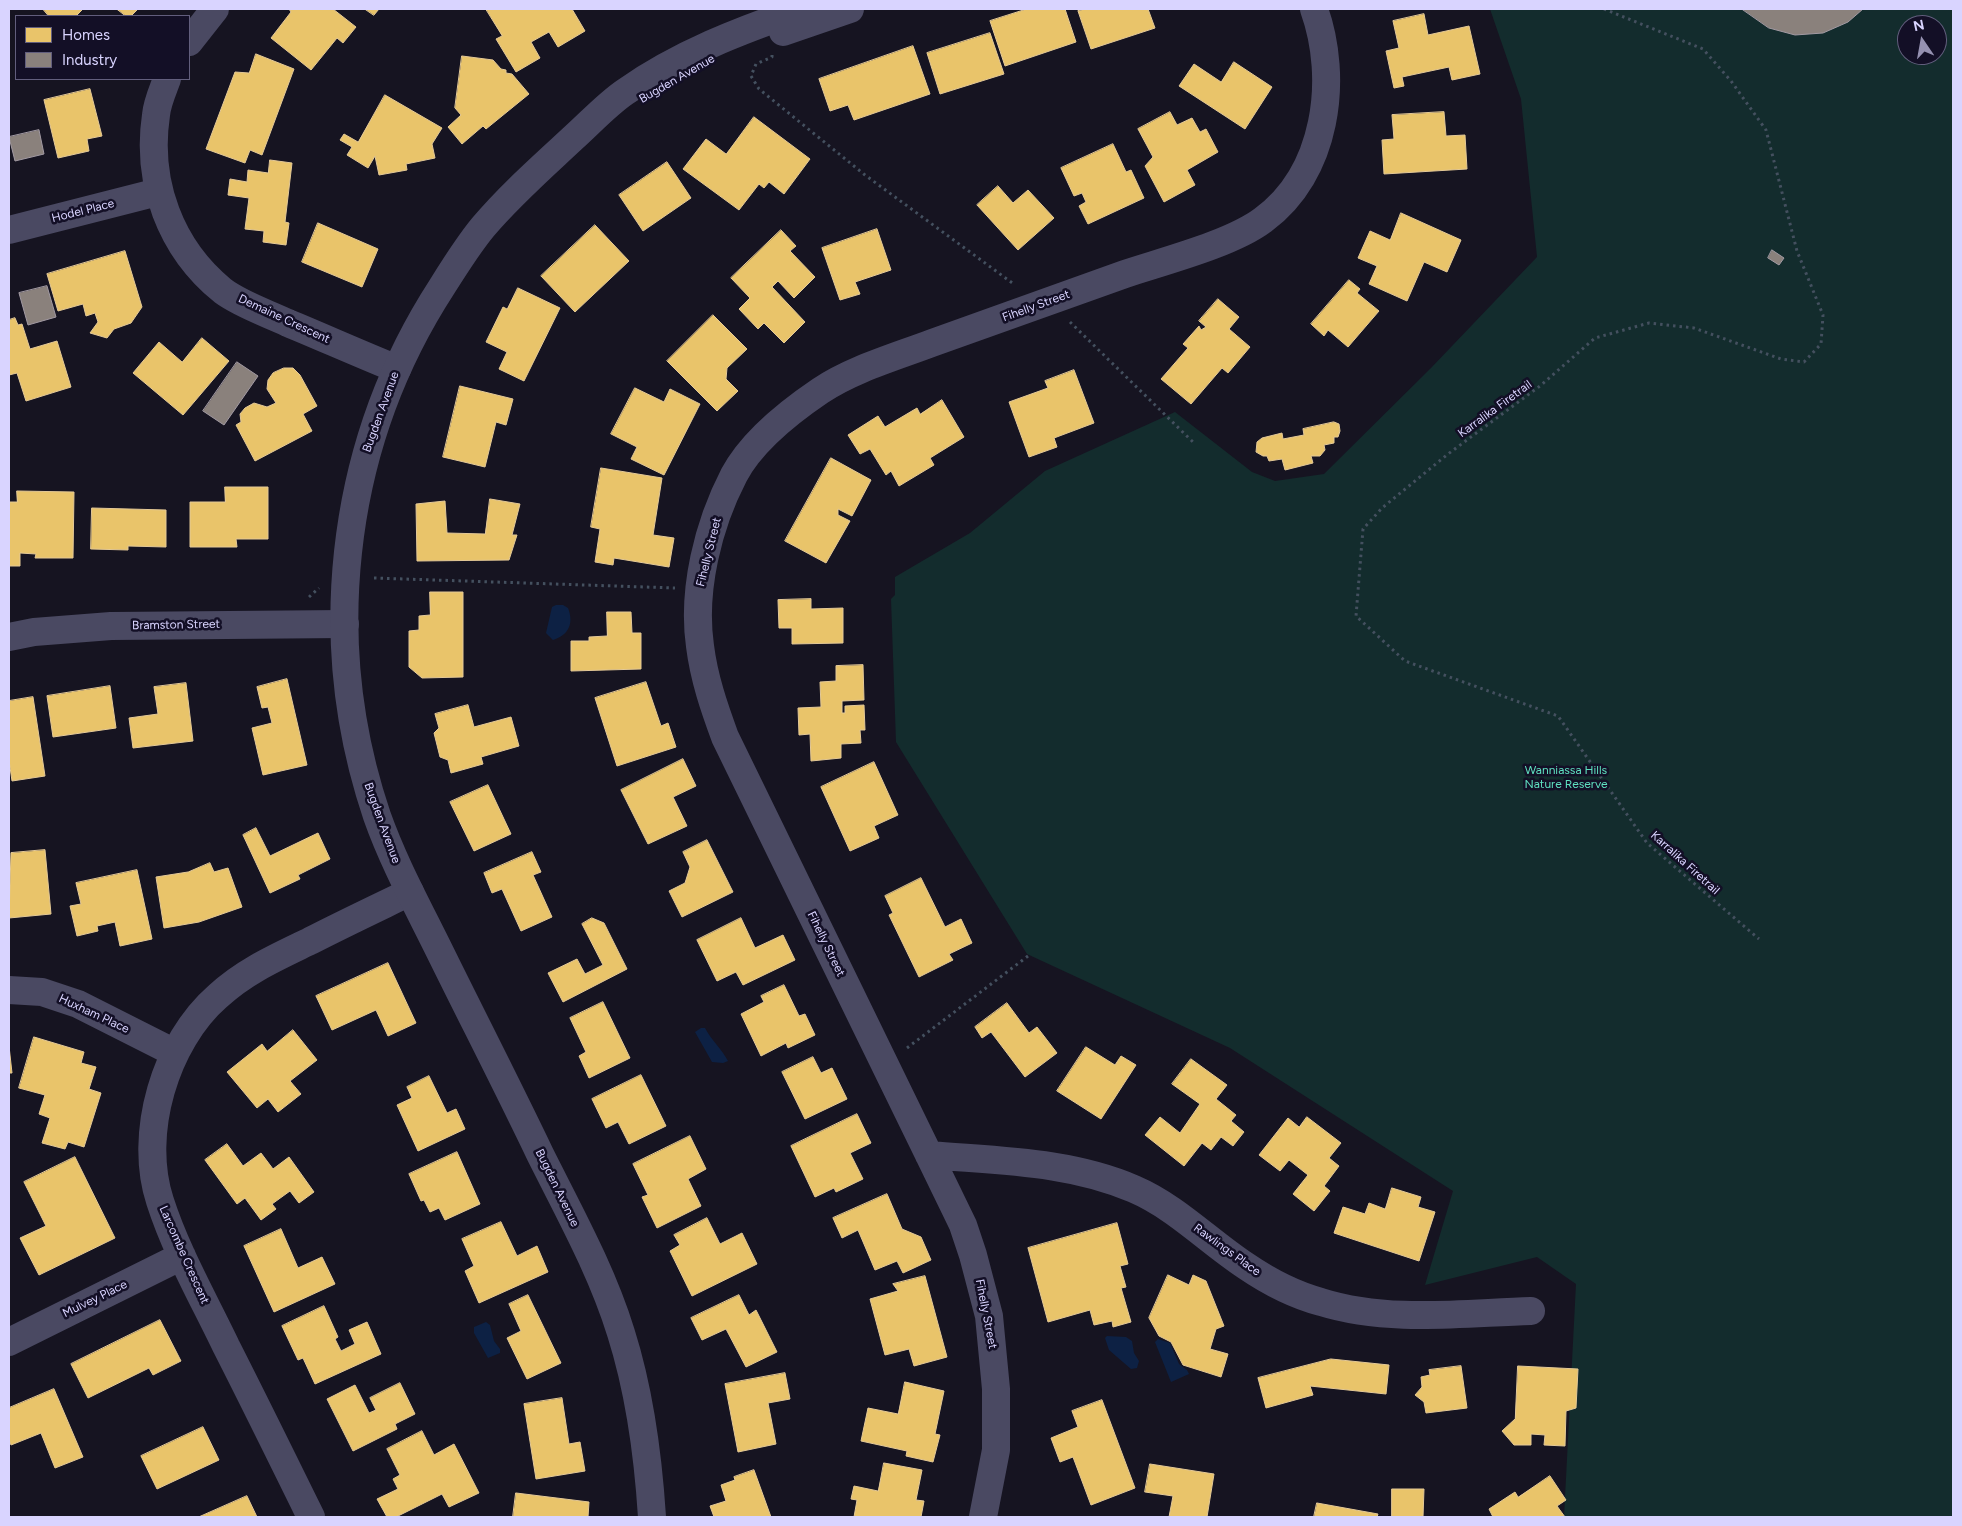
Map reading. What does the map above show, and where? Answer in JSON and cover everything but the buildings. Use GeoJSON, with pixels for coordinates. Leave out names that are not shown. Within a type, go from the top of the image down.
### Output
{"type":"FeatureCollection","features":[{"type":"Feature","properties":{"kind":"street"},"geometry":{"type":"LineString","coordinates":[[190,41],[215,9]]}},
{"type":"Feature","properties":{"kind":"street","name":"Bugden Avenue"},"geometry":{"type":"LineString","coordinates":[[652,1517],[640,1405],[620,1330],[592,1259],[386,840],[361,762],[350,693],[345,624],[349,535],[356,491],[373,428],[396,369],[415,332],[473,240],[511,196],[624,93],[701,55],[806,13],[850,9]]}},
{"type":"Feature","properties":{"kind":"street","name":"Fihelly Street"},"geometry":{"type":"LineString","coordinates":[[989,1515],[996,1450],[996,1389],[989,1316],[973,1255],[963,1225],[725,737],[707,686],[700,644],[699,588],[715,521],[735,474],[760,440],[822,390],[866,368],[1043,303],[1231,238],[1263,221],[1303,177],[1319,137],[1326,93],[1324,47],[1314,9]]}},
{"type":"Feature","properties":{"kind":"street","name":"Bugden Avenue"},"geometry":{"type":"LineString","coordinates":[[701,55],[765,38],[806,13]]}},
{"type":"Feature","properties":{"kind":"street","name":"Demaine Crescent"},"geometry":{"type":"LineString","coordinates":[[166,80],[156,114],[153,143],[158,192],[173,231],[196,265],[224,292],[257,309],[396,369]]}},
{"type":"Feature","properties":{"kind":"street","name":"Hodel Place"},"geometry":{"type":"LineString","coordinates":[[9,230],[158,192]]}},
{"type":"Feature","properties":{"kind":"street","name":"Bramston Street"},"geometry":{"type":"LineString","coordinates":[[9,637],[34,632],[111,626],[345,624]]}},
{"type":"Feature","properties":{"kind":"street","name":"Larcombe Crescent"},"geometry":{"type":"LineString","coordinates":[[311,1517],[182,1256],[159,1199],[153,1155],[155,1112],[166,1071],[175,1053],[187,1033],[216,997],[251,970],[410,892]]}},
{"type":"Feature","properties":{"kind":"street","name":"Huxham Place"},"geometry":{"type":"LineString","coordinates":[[9,990],[42,992],[78,1004],[175,1053]]}},
{"type":"Feature","properties":{"kind":"street","name":"Rawlings Place"},"geometry":{"type":"LineString","coordinates":[[929,1154],[1088,1172],[1135,1189],[1179,1215],[1245,1266],[1269,1280],[1318,1302],[1344,1309],[1396,1316],[1531,1311]]}},
{"type":"Feature","properties":{"kind":"street","name":"Mulvey Place"},"geometry":{"type":"LineString","coordinates":[[9,1342],[182,1256]]}},
{"type":"Feature","properties":{"kind":"path","name":"Karralika Firetrail"},"geometry":{"type":"LineString","coordinates":[[1604,9],[1703,49],[1731,81],[1766,130],[1797,251],[1823,315],[1821,344],[1804,362],[1782,359],[1694,328],[1649,323],[1595,338],[1540,386],[1448,454],[1382,508],[1363,529],[1356,616],[1405,661],[1558,716],[1647,843],[1759,939]]}},
{"type":"Feature","properties":{"kind":"path"},"geometry":{"type":"LineString","coordinates":[[765,38],[772,57],[756,64],[750,76],[759,89],[865,175],[1020,289]]}},
{"type":"Feature","properties":{"kind":"path"},"geometry":{"type":"LineString","coordinates":[[1064,315],[1194,444]]}},
{"type":"Feature","properties":{"kind":"path"},"geometry":{"type":"LineString","coordinates":[[371,578],[673,588]]}},
{"type":"Feature","properties":{"kind":"path"},"geometry":{"type":"LineString","coordinates":[[905,1050],[1028,956]]}},
{"type":"Feature","properties":{"kind":"green space","name":"Wanniassa Hills Nature Reserve"},"geometry":{"type":"Polygon","coordinates":[[[1490,9],[1953,9],[1953,1517],[1564,1517],[1576,1284],[1537,1257],[1425,1285],[1453,1191],[1230,1048],[1027,954],[896,742],[891,599],[895,595],[895,577],[970,533],[1045,471],[1175,412],[1252,472],[1275,481],[1324,474],[1431,368],[1537,257],[1521,99],[1490,9]]]}},
{"type":"Feature","properties":{"kind":"water"},"geometry":{"type":"Polygon","coordinates":[[[563,605],[568,608],[570,623],[569,628],[563,635],[553,640],[546,633],[552,607],[563,605]]]}},
{"type":"Feature","properties":{"kind":"water"},"geometry":{"type":"Polygon","coordinates":[[[705,1028],[728,1061],[723,1063],[712,1062],[695,1032],[705,1028]]]}},
{"type":"Feature","properties":{"kind":"water"},"geometry":{"type":"Polygon","coordinates":[[[486,1322],[490,1325],[494,1341],[500,1349],[500,1353],[488,1358],[474,1333],[474,1327],[486,1322]]]}},
{"type":"Feature","properties":{"kind":"water"},"geometry":{"type":"Polygon","coordinates":[[[1107,1336],[1126,1337],[1132,1341],[1134,1353],[1139,1361],[1137,1368],[1131,1369],[1109,1350],[1105,1338],[1107,1336]]]}},
{"type":"Feature","properties":{"kind":"water"},"geometry":{"type":"Polygon","coordinates":[[[1158,1339],[1170,1343],[1179,1364],[1189,1374],[1171,1382],[1155,1342],[1158,1339]]]}}]}
